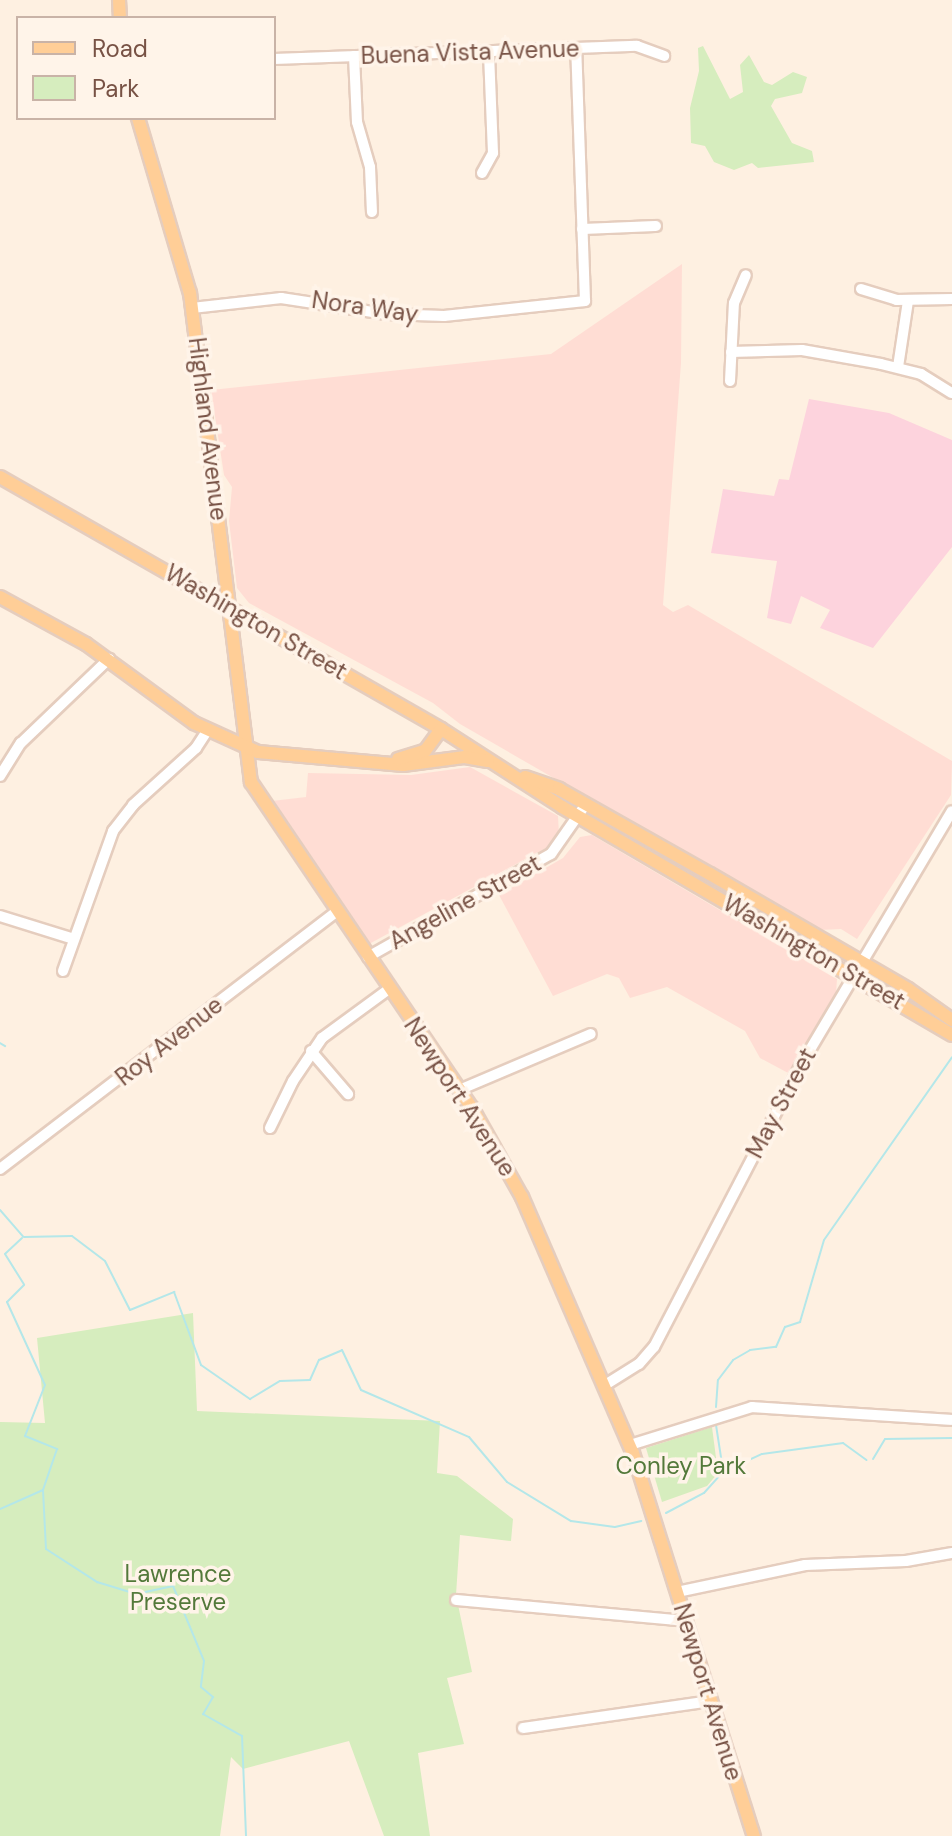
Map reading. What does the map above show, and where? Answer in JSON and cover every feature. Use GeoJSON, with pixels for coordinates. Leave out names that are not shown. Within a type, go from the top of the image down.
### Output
{"type":"FeatureCollection","features":[{"type":"Feature","properties":{"kind":"main road","name":"Highland Avenue"},"geometry":{"type":"LineString","coordinates":[[139,120],[180,250],[192,308],[245,747]]}},
{"type":"Feature","properties":{"kind":"main road","name":"Washington Street"},"geometry":{"type":"LineString","coordinates":[[0,477],[441,729],[579,817],[853,974],[952,1035]]}},
{"type":"Feature","properties":{"kind":"main road"},"geometry":{"type":"LineString","coordinates":[[0,597],[109,659],[207,731],[245,747],[306,759],[421,765],[465,757],[495,763]]}},
{"type":"Feature","properties":{"kind":"main road"},"geometry":{"type":"LineString","coordinates":[[379,762],[419,755],[441,729]]}},
{"type":"Feature","properties":{"kind":"main road","name":"Newport Avenue"},"geometry":{"type":"LineString","coordinates":[[245,747],[255,792],[459,1090],[511,1175],[630,1445],[754,1836]]}},
{"type":"Feature","properties":{"kind":"main road","name":"Washington Street"},"geometry":{"type":"LineString","coordinates":[[509,772],[586,804],[860,961],[952,1020]]}},
{"type":"Feature","properties":{"kind":"street","name":"Buena Vista Avenue"},"geometry":{"type":"LineString","coordinates":[[276,59],[645,46],[664,56]]}},
{"type":"Feature","properties":{"kind":"street"},"geometry":{"type":"LineString","coordinates":[[576,48],[582,229],[656,226]]}},
{"type":"Feature","properties":{"kind":"street"},"geometry":{"type":"LineString","coordinates":[[482,173],[493,153],[489,52]]}},
{"type":"Feature","properties":{"kind":"street"},"geometry":{"type":"LineString","coordinates":[[354,56],[357,122],[370,167],[372,212]]}},
{"type":"Feature","properties":{"kind":"street","name":"Nora Way"},"geometry":{"type":"LineString","coordinates":[[192,308],[295,298],[386,314],[444,316],[585,301],[582,229]]}},
{"type":"Feature","properties":{"kind":"street"},"geometry":{"type":"LineString","coordinates":[[730,381],[735,296],[746,275]]}},
{"type":"Feature","properties":{"kind":"street"},"geometry":{"type":"LineString","coordinates":[[861,289],[908,301],[952,299]]}},
{"type":"Feature","properties":{"kind":"street"},"geometry":{"type":"LineString","coordinates":[[898,367],[908,301]]}},
{"type":"Feature","properties":{"kind":"street"},"geometry":{"type":"LineString","coordinates":[[731,352],[811,351],[898,367],[931,379],[952,393]]}},
{"type":"Feature","properties":{"kind":"street"},"geometry":{"type":"LineString","coordinates":[[0,776],[21,743],[109,659]]}},
{"type":"Feature","properties":{"kind":"street"},"geometry":{"type":"LineString","coordinates":[[63,971],[113,831],[133,805],[196,748],[207,731]]}},
{"type":"Feature","properties":{"kind":"street","name":"Angeline Street"},"geometry":{"type":"LineString","coordinates":[[368,957],[551,854],[586,804]]}},
{"type":"Feature","properties":{"kind":"street","name":"May Street"},"geometry":{"type":"LineString","coordinates":[[605,1385],[639,1364],[654,1347],[860,961],[952,811]]}},
{"type":"Feature","properties":{"kind":"street","name":"Roy Avenue"},"geometry":{"type":"LineString","coordinates":[[0,1169],[336,912]]}},
{"type":"Feature","properties":{"kind":"street"},"geometry":{"type":"LineString","coordinates":[[0,916],[74,939]]}},
{"type":"Feature","properties":{"kind":"street"},"geometry":{"type":"LineString","coordinates":[[270,1128],[311,1051],[336,1025],[389,989]]}},
{"type":"Feature","properties":{"kind":"street"},"geometry":{"type":"LineString","coordinates":[[459,1090],[591,1034]]}},
{"type":"Feature","properties":{"kind":"street"},"geometry":{"type":"LineString","coordinates":[[311,1051],[348,1094]]}},
{"type":"Feature","properties":{"kind":"street"},"geometry":{"type":"LineString","coordinates":[[630,1445],[752,1407],[952,1420]]}},
{"type":"Feature","properties":{"kind":"street"},"geometry":{"type":"LineString","coordinates":[[677,1592],[805,1565],[906,1561],[952,1553]]}},
{"type":"Feature","properties":{"kind":"street"},"geometry":{"type":"LineString","coordinates":[[456,1600],[686,1621]]}},
{"type":"Feature","properties":{"kind":"street"},"geometry":{"type":"LineString","coordinates":[[523,1728],[711,1701]]}},
{"type":"Feature","properties":{"kind":"shaded area"},"geometry":{"type":"Polygon","coordinates":[[[682,264],[681,363],[663,605],[673,612],[688,605],[952,761],[951,795],[857,939],[841,929],[819,930],[753,893],[460,724],[433,703],[249,603],[237,588],[229,521],[232,487],[224,475],[211,390],[551,354],[682,264]]]}},
{"type":"Feature","properties":{"kind":"shaded area"},"geometry":{"type":"Polygon","coordinates":[[[809,399],[889,413],[952,440],[952,547],[873,648],[820,628],[830,610],[801,596],[791,624],[767,618],[777,561],[711,553],[723,489],[774,496],[779,479],[789,480],[809,399]]]}},
{"type":"Feature","properties":{"kind":"shaded area"},"geometry":{"type":"Polygon","coordinates":[[[470,767],[558,816],[559,835],[546,848],[369,944],[272,801],[306,797],[308,773],[411,775],[470,767]]]}},
{"type":"Feature","properties":{"kind":"shaded area"},"geometry":{"type":"Polygon","coordinates":[[[592,835],[837,979],[836,994],[790,1074],[760,1058],[745,1031],[667,987],[630,998],[619,978],[607,974],[553,996],[499,895],[563,858],[580,837],[592,835]]]}},
{"type":"Feature","properties":{"kind":"green space"},"geometry":{"type":"Polygon","coordinates":[[[703,46],[730,99],[743,92],[740,65],[749,55],[764,82],[772,85],[793,72],[807,77],[802,93],[775,99],[771,106],[792,143],[812,151],[814,162],[758,168],[752,163],[734,170],[714,162],[705,146],[691,143],[690,108],[699,71],[698,48],[703,46]]]}},
{"type":"Feature","properties":{"kind":"green space","name":"Lawrence Preserve"},"geometry":{"type":"Polygon","coordinates":[[[193,1313],[197,1411],[440,1421],[437,1473],[457,1476],[513,1519],[511,1541],[460,1535],[456,1595],[472,1672],[447,1678],[464,1744],[418,1753],[430,1836],[384,1836],[349,1741],[243,1769],[231,1757],[220,1836],[0,1836],[0,1422],[45,1423],[37,1338],[193,1313]]]}},
{"type":"Feature","properties":{"kind":"green space","name":"Conley Park"},"geometry":{"type":"Polygon","coordinates":[[[712,1427],[718,1473],[707,1486],[662,1502],[646,1448],[712,1427]]]}},
{"type":"Feature","properties":{"kind":"waterway"},"geometry":{"type":"LineString","coordinates":[[0,1043],[5,1046]]}},
{"type":"Feature","properties":{"kind":"waterway"},"geometry":{"type":"LineString","coordinates":[[716,1407],[718,1380],[733,1360],[750,1350],[776,1347],[785,1327],[800,1322],[824,1240],[952,1057]]}},
{"type":"Feature","properties":{"kind":"waterway"},"geometry":{"type":"LineString","coordinates":[[0,1210],[23,1236]]}},
{"type":"Feature","properties":{"kind":"waterway"},"geometry":{"type":"LineString","coordinates":[[24,1237],[72,1236],[105,1261],[130,1310],[174,1292],[201,1365],[250,1399],[280,1381],[310,1380],[319,1360],[342,1350],[361,1390],[469,1437],[507,1482],[571,1521],[615,1527],[641,1521]]}},
{"type":"Feature","properties":{"kind":"waterway"},"geometry":{"type":"LineString","coordinates":[[22,1238],[5,1254],[24,1285],[7,1302],[45,1385],[25,1436],[57,1449],[43,1490],[46,1549],[97,1582],[136,1594],[173,1586],[204,1661],[201,1687],[213,1697],[203,1714],[242,1736],[246,1836]]}},
{"type":"Feature","properties":{"kind":"waterway"},"geometry":{"type":"LineString","coordinates":[[716,1425],[723,1470]]}},
{"type":"Feature","properties":{"kind":"waterway"},"geometry":{"type":"LineString","coordinates":[[873,1459],[885,1439],[952,1438]]}},
{"type":"Feature","properties":{"kind":"waterway"},"geometry":{"type":"LineString","coordinates":[[666,1513],[704,1493],[723,1472],[762,1454],[843,1443],[866,1460]]}},
{"type":"Feature","properties":{"kind":"waterway"},"geometry":{"type":"LineString","coordinates":[[0,1509],[43,1490]]}}]}
